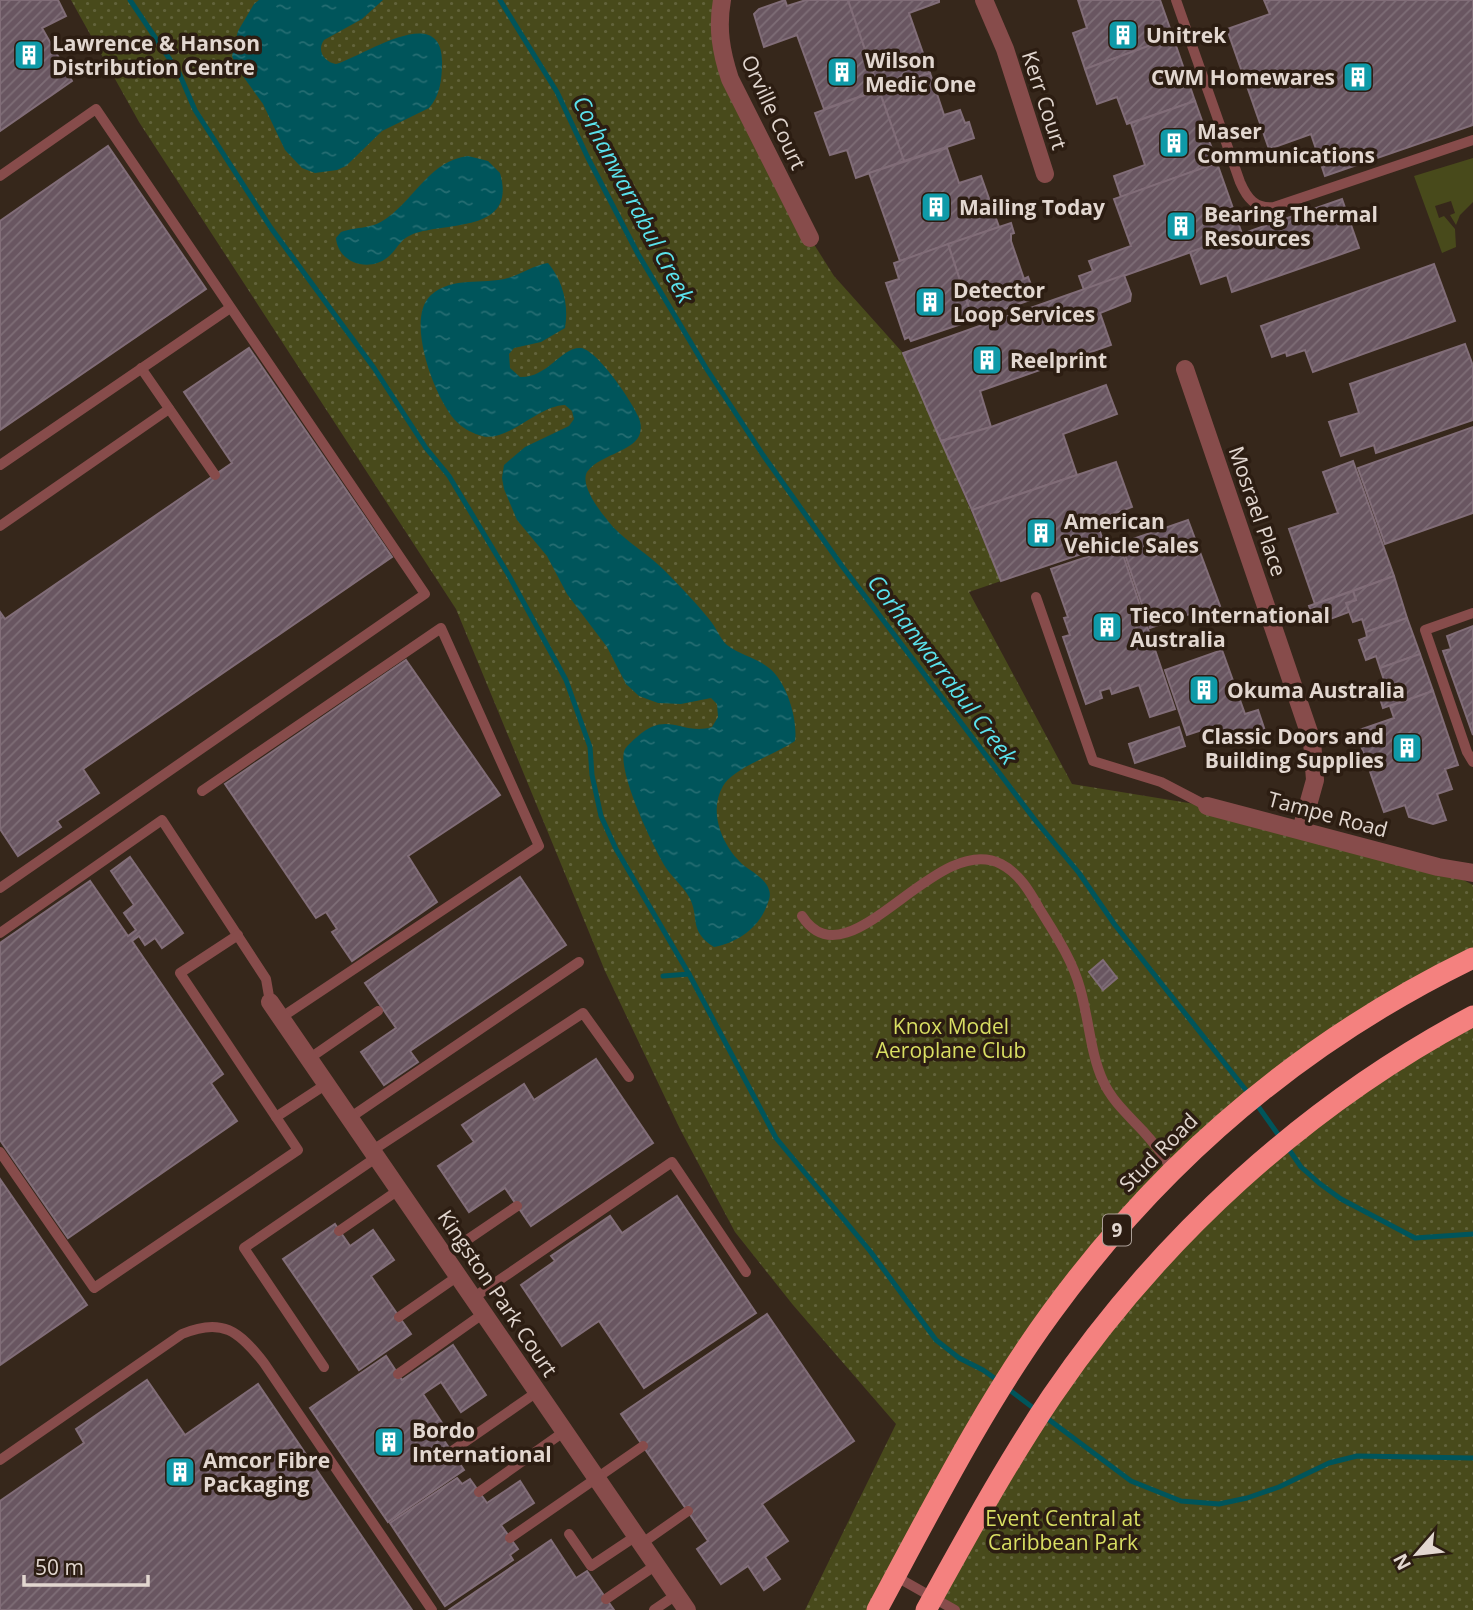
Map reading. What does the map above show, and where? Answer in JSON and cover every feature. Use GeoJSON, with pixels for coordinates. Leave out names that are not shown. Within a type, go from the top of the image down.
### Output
{"type":"FeatureCollection","features":[{"type":"Feature","properties":{"kind":"highway","name":"Stud Road"},"geometry":{"type":"LineString","coordinates":[[877,1610],[1012,1370],[1087,1265],[1137,1206],[1172,1169],[1241,1106],[1295,1063],[1384,1005],[1473,958]]}},
{"type":"Feature","properties":{"kind":"highway"},"geometry":{"type":"LineString","coordinates":[[930,1603],[973,1525],[1052,1396],[1135,1288],[1202,1217],[1276,1149],[1386,1069],[1473,1016]]}},
{"type":"Feature","properties":{"kind":"street","name":"Orville Court"},"geometry":{"type":"LineString","coordinates":[[722,0],[719,34],[730,79],[810,237]]}},
{"type":"Feature","properties":{"kind":"street","name":"Kerr Court"},"geometry":{"type":"LineString","coordinates":[[984,0],[1001,40],[1045,174]]}},
{"type":"Feature","properties":{"kind":"street","name":"Kerr Court"},"geometry":{"type":"LineString","coordinates":[[993,0],[1001,40]]}},
{"type":"Feature","properties":{"kind":"street","name":"Mosrael Place"},"geometry":{"type":"LineString","coordinates":[[1185,369],[1312,741],[1315,780],[1301,830]]}},
{"type":"Feature","properties":{"kind":"street","name":"Tampe Road"},"geometry":{"type":"LineString","coordinates":[[1207,806],[1438,867],[1473,873]]}},
{"type":"Feature","properties":{"kind":"street","name":"Tampe Road"},"geometry":{"type":"LineString","coordinates":[[1438,867],[1473,885]]}},
{"type":"Feature","properties":{"kind":"street","name":"Kingston Park Court"},"geometry":{"type":"LineString","coordinates":[[270,1002],[687,1610]]}},
{"type":"Feature","properties":{"kind":"lane"},"geometry":{"type":"LineString","coordinates":[[1176,0],[1240,182],[1245,193],[1257,205],[1274,207],[1473,140]]}},
{"type":"Feature","properties":{"kind":"lane"},"geometry":{"type":"LineString","coordinates":[[0,176],[96,109],[425,594],[0,888]]}},
{"type":"Feature","properties":{"kind":"lane"},"geometry":{"type":"LineString","coordinates":[[0,465],[230,307]]}},
{"type":"Feature","properties":{"kind":"lane"},"geometry":{"type":"LineString","coordinates":[[141,368],[215,475]]}},
{"type":"Feature","properties":{"kind":"lane"},"geometry":{"type":"LineString","coordinates":[[0,526],[169,409]]}},
{"type":"Feature","properties":{"kind":"lane"},"geometry":{"type":"LineString","coordinates":[[1035,597],[1093,761],[1161,782],[1207,806]]}},
{"type":"Feature","properties":{"kind":"lane"},"geometry":{"type":"LineString","coordinates":[[1473,613],[1425,630],[1466,752],[1473,762]]}},
{"type":"Feature","properties":{"kind":"lane"},"geometry":{"type":"LineString","coordinates":[[202,791],[441,628],[538,846],[282,1017]]}},
{"type":"Feature","properties":{"kind":"lane"},"geometry":{"type":"LineString","coordinates":[[0,933],[162,820],[266,979],[270,1002]]}},
{"type":"Feature","properties":{"kind":"lane"},"geometry":{"type":"LineString","coordinates":[[802,916],[810,927],[819,933],[847,933],[866,925],[922,883],[960,863],[976,860],[999,863],[1012,871],[1031,894],[1067,954],[1079,985],[1097,1063],[1109,1093],[1157,1147],[1172,1169]]}},
{"type":"Feature","properties":{"kind":"lane"},"geometry":{"type":"LineString","coordinates":[[0,1152],[94,1288],[298,1150],[180,973],[238,935]]}},
{"type":"Feature","properties":{"kind":"lane"},"geometry":{"type":"LineString","coordinates":[[351,1117],[579,962]]}},
{"type":"Feature","properties":{"kind":"lane"},"geometry":{"type":"LineString","coordinates":[[310,1058],[379,1011]]}},
{"type":"Feature","properties":{"kind":"lane"},"geometry":{"type":"LineString","coordinates":[[324,1367],[244,1248],[375,1154],[583,1013],[629,1077]]}},
{"type":"Feature","properties":{"kind":"lane"},"geometry":{"type":"LineString","coordinates":[[276,1116],[328,1083]]}},
{"type":"Feature","properties":{"kind":"lane"},"geometry":{"type":"LineString","coordinates":[[473,1298],[672,1162],[746,1272]]}},
{"type":"Feature","properties":{"kind":"lane"},"geometry":{"type":"LineString","coordinates":[[339,1231],[400,1189]]}},
{"type":"Feature","properties":{"kind":"lane"},"geometry":{"type":"LineString","coordinates":[[445,1255],[517,1206]]}},
{"type":"Feature","properties":{"kind":"lane"},"geometry":{"type":"LineString","coordinates":[[399,1317],[458,1276]]}},
{"type":"Feature","properties":{"kind":"lane"},"geometry":{"type":"LineString","coordinates":[[398,1374],[484,1313]]}},
{"type":"Feature","properties":{"kind":"lane"},"geometry":{"type":"LineString","coordinates":[[0,1460],[181,1334],[212,1326],[230,1331],[245,1338],[264,1363],[432,1610]]}},
{"type":"Feature","properties":{"kind":"lane"},"geometry":{"type":"LineString","coordinates":[[452,1451],[537,1392]]}},
{"type":"Feature","properties":{"kind":"lane"},"geometry":{"type":"LineString","coordinates":[[479,1492],[565,1431]]}},
{"type":"Feature","properties":{"kind":"lane"},"geometry":{"type":"LineString","coordinates":[[510,1538],[643,1446]]}},
{"type":"Feature","properties":{"kind":"lane"},"geometry":{"type":"LineString","coordinates":[[569,1534],[591,1566],[688,1511]]}},
{"type":"Feature","properties":{"kind":"lane"},"geometry":{"type":"LineString","coordinates":[[606,1599],[656,1565]]}},
{"type":"Feature","properties":{"kind":"lane"},"geometry":{"type":"LineString","coordinates":[[895,1576],[930,1603],[956,1610]]}},
{"type":"Feature","properties":{"kind":"lane"},"geometry":{"type":"LineString","coordinates":[[654,1610],[676,1595]]}},
{"type":"Feature","properties":{"kind":"green space","name":"Knox Model Aeroplane Club"},"geometry":{"type":"Polygon","coordinates":[[[71,0],[722,0],[719,34],[810,238],[834,276],[903,353],[1001,581],[969,592],[1072,784],[1207,806],[1438,867],[1473,885],[1473,958],[1295,1063],[1087,1265],[877,1610],[805,1610],[896,1424],[793,1305],[735,1232],[680,1129],[605,971],[456,609],[139,122],[71,0]]]}},
{"type":"Feature","properties":{"kind":"green space"},"geometry":{"type":"Polygon","coordinates":[[[1473,158],[1473,202],[1460,215],[1456,225],[1450,215],[1455,213],[1451,201],[1435,206],[1439,218],[1444,216],[1455,229],[1456,247],[1442,253],[1414,176],[1473,158]]]}},
{"type":"Feature","properties":{"kind":"green space","name":"Event Central at Caribbean Park"},"geometry":{"type":"Polygon","coordinates":[[[1473,1016],[1473,1610],[955,1610],[934,1597],[1052,1396],[1241,1180],[1473,1016]]]}},
{"type":"Feature","properties":{"kind":"water"},"geometry":{"type":"Polygon","coordinates":[[[259,0],[383,0],[362,19],[324,40],[321,52],[328,61],[336,64],[400,37],[430,35],[439,45],[442,63],[436,98],[429,108],[382,131],[346,166],[315,173],[302,168],[285,150],[263,104],[237,68],[232,56],[238,31],[259,0]]]}},
{"type":"Feature","properties":{"kind":"water"},"geometry":{"type":"Polygon","coordinates":[[[468,156],[488,161],[500,173],[503,193],[498,207],[488,216],[458,226],[411,235],[380,262],[364,265],[342,254],[336,238],[341,232],[381,222],[397,210],[433,172],[455,159],[468,156]]]}},
{"type":"Feature","properties":{"kind":"water"},"geometry":{"type":"Polygon","coordinates":[[[548,263],[564,294],[565,328],[541,342],[514,348],[509,354],[510,368],[520,377],[530,376],[547,368],[567,352],[581,348],[596,357],[604,366],[634,409],[641,428],[633,444],[590,468],[585,478],[589,493],[613,527],[660,566],[711,622],[727,645],[775,674],[786,692],[793,712],[795,741],[736,773],[728,779],[719,796],[717,817],[723,838],[742,864],[765,882],[770,894],[759,921],[739,938],[723,945],[714,947],[701,935],[689,897],[666,868],[645,827],[630,790],[623,759],[625,749],[631,743],[657,725],[701,729],[712,727],[718,717],[717,704],[711,698],[681,704],[658,703],[639,696],[626,684],[607,647],[567,594],[547,556],[517,520],[504,489],[504,465],[525,447],[569,426],[574,419],[572,411],[565,405],[555,407],[502,434],[492,437],[479,435],[463,427],[449,413],[426,361],[421,322],[424,307],[431,295],[449,285],[508,278],[548,263]]]}},
{"type":"Feature","properties":{"kind":"building","name":"Lawrence & Hanson Distribution Centre"},"geometry":{"type":"Polygon","coordinates":[[[0,0],[58,0],[66,16],[42,28],[72,81],[0,131],[0,0]]]}},
{"type":"Feature","properties":{"kind":"building","name":"Wilson Medic One"},"geometry":{"type":"Polygon","coordinates":[[[785,0],[787,6],[806,0],[848,0],[879,90],[824,109],[797,35],[764,47],[754,14],[759,9],[785,0]]]}},
{"type":"Feature","properties":{"kind":"building"},"geometry":{"type":"Polygon","coordinates":[[[848,0],[939,0],[909,13],[930,73],[879,90],[848,0]]]}},
{"type":"Feature","properties":{"kind":"building","name":"Unitrek"},"geometry":{"type":"Polygon","coordinates":[[[1078,0],[1160,0],[1173,37],[1085,69],[1073,33],[1087,28],[1078,0]]]}},
{"type":"Feature","properties":{"kind":"building","name":"CWM Homewares"},"geometry":{"type":"Polygon","coordinates":[[[1264,0],[1473,0],[1473,125],[1325,176],[1311,134],[1269,149],[1227,29],[1270,14],[1264,0]]]}},
{"type":"Feature","properties":{"kind":"building"},"geometry":{"type":"Polygon","coordinates":[[[1173,37],[1195,101],[1127,124],[1117,97],[1097,104],[1085,69],[1173,37]]]}},
{"type":"Feature","properties":{"kind":"building"},"geometry":{"type":"Polygon","coordinates":[[[930,73],[944,115],[960,110],[965,123],[969,122],[974,138],[904,161],[879,90],[930,73]]]}},
{"type":"Feature","properties":{"kind":"building"},"geometry":{"type":"Polygon","coordinates":[[[879,90],[904,161],[856,178],[847,150],[830,155],[815,113],[879,90]]]}},
{"type":"Feature","properties":{"kind":"building","name":"Maser Communications"},"geometry":{"type":"Polygon","coordinates":[[[1195,101],[1217,163],[1121,197],[1114,176],[1145,165],[1131,123],[1195,101]]]}},
{"type":"Feature","properties":{"kind":"building"},"geometry":{"type":"Polygon","coordinates":[[[108,146],[206,289],[0,430],[0,221],[108,146]]]}},
{"type":"Feature","properties":{"kind":"building","name":"Mailing Today"},"geometry":{"type":"Polygon","coordinates":[[[947,148],[959,183],[981,176],[999,227],[900,261],[869,173],[947,148]]]}},
{"type":"Feature","properties":{"kind":"building","name":"Bearing Thermal Resources"},"geometry":{"type":"Polygon","coordinates":[[[1217,163],[1242,234],[1084,290],[1079,276],[1093,271],[1089,261],[1131,246],[1114,199],[1217,163]]]}},
{"type":"Feature","properties":{"kind":"building"},"geometry":{"type":"Polygon","coordinates":[[[1342,199],[1359,248],[1232,292],[1227,275],[1201,284],[1190,252],[1342,199]]]}},
{"type":"Feature","properties":{"kind":"building"},"geometry":{"type":"Polygon","coordinates":[[[1011,223],[1014,233],[1011,234],[1011,241],[1024,279],[1028,277],[1036,298],[973,320],[948,244],[1011,223]]]}},
{"type":"Feature","properties":{"kind":"building","name":"Detector Loop Services"},"geometry":{"type":"Polygon","coordinates":[[[948,244],[973,320],[911,341],[909,337],[905,339],[886,283],[899,279],[894,263],[948,244]]]}},
{"type":"Feature","properties":{"kind":"building"},"geometry":{"type":"Polygon","coordinates":[[[1434,264],[1455,321],[1313,372],[1305,350],[1287,356],[1286,352],[1272,357],[1261,326],[1434,264]]]}},
{"type":"Feature","properties":{"kind":"building","name":"Reelprint"},"geometry":{"type":"Polygon","coordinates":[[[1124,275],[1131,294],[1130,301],[1100,313],[1111,345],[980,391],[991,427],[941,441],[903,353],[1124,275]]]}},
{"type":"Feature","properties":{"kind":"building"},"geometry":{"type":"Polygon","coordinates":[[[1465,344],[1473,366],[1473,420],[1376,453],[1374,445],[1341,456],[1329,422],[1359,413],[1350,384],[1465,344]]]}},
{"type":"Feature","properties":{"kind":"building"},"geometry":{"type":"Polygon","coordinates":[[[249,348],[392,557],[83,769],[99,793],[57,821],[61,827],[18,856],[0,829],[0,612],[5,619],[232,463],[184,392],[249,348]]]}},
{"type":"Feature","properties":{"kind":"building"},"geometry":{"type":"Polygon","coordinates":[[[1106,385],[1117,414],[1063,434],[1077,475],[972,510],[941,441],[991,427],[1106,385]]]}},
{"type":"Feature","properties":{"kind":"building"},"geometry":{"type":"Polygon","coordinates":[[[1473,427],[1473,513],[1385,544],[1358,468],[1473,427]]]}},
{"type":"Feature","properties":{"kind":"building"},"geometry":{"type":"Polygon","coordinates":[[[1353,461],[1394,576],[1315,604],[1289,529],[1338,513],[1323,472],[1353,461]]]}},
{"type":"Feature","properties":{"kind":"building","name":"American Vehicle Sales"},"geometry":{"type":"Polygon","coordinates":[[[1116,462],[1132,507],[1096,520],[1105,546],[1001,581],[972,510],[1116,462]]]}},
{"type":"Feature","properties":{"kind":"building"},"geometry":{"type":"Polygon","coordinates":[[[1188,520],[1220,606],[1150,628],[1121,543],[1188,520]]]}},
{"type":"Feature","properties":{"kind":"building","name":"Tieco International Australia"},"geometry":{"type":"Polygon","coordinates":[[[1120,546],[1175,709],[1150,717],[1139,685],[1112,694],[1110,688],[1100,691],[1102,698],[1086,704],[1063,637],[1070,635],[1064,618],[1068,617],[1051,569],[1120,546]]]}},
{"type":"Feature","properties":{"kind":"building"},"geometry":{"type":"Polygon","coordinates":[[[1394,576],[1407,618],[1366,632],[1362,619],[1353,622],[1346,603],[1356,600],[1353,591],[1394,576]]]}},
{"type":"Feature","properties":{"kind":"building"},"geometry":{"type":"Polygon","coordinates":[[[1353,591],[1356,600],[1346,603],[1349,612],[1325,621],[1318,617],[1313,618],[1309,606],[1353,591]]]}},
{"type":"Feature","properties":{"kind":"building"},"geometry":{"type":"Polygon","coordinates":[[[1407,618],[1420,654],[1380,668],[1376,656],[1366,660],[1359,640],[1367,637],[1366,632],[1407,618]]]}},
{"type":"Feature","properties":{"kind":"building"},"geometry":{"type":"Polygon","coordinates":[[[1473,626],[1473,735],[1443,651],[1451,649],[1447,636],[1473,626]]]}},
{"type":"Feature","properties":{"kind":"building","name":"Okuma Australia"},"geometry":{"type":"Polygon","coordinates":[[[1222,650],[1245,714],[1258,710],[1267,737],[1263,745],[1250,742],[1247,745],[1225,739],[1224,734],[1208,728],[1187,735],[1165,670],[1222,650]]]}},
{"type":"Feature","properties":{"kind":"building"},"geometry":{"type":"Polygon","coordinates":[[[1420,654],[1433,691],[1383,708],[1377,689],[1386,686],[1380,668],[1420,654]]]}},
{"type":"Feature","properties":{"kind":"building"},"geometry":{"type":"Polygon","coordinates":[[[406,660],[500,795],[408,856],[437,902],[352,961],[332,932],[337,929],[326,912],[316,918],[225,784],[406,660]]]}},
{"type":"Feature","properties":{"kind":"building","name":"Classic Doors and Building Supplies"},"geometry":{"type":"Polygon","coordinates":[[[1433,691],[1458,765],[1445,769],[1452,789],[1437,794],[1446,820],[1433,824],[1409,817],[1405,805],[1384,812],[1356,731],[1394,718],[1390,706],[1433,691]]]}},
{"type":"Feature","properties":{"kind":"building"},"geometry":{"type":"Polygon","coordinates":[[[1179,727],[1185,746],[1135,763],[1129,744],[1179,727]]]}},
{"type":"Feature","properties":{"kind":"building"},"geometry":{"type":"Polygon","coordinates":[[[130,857],[183,933],[162,948],[155,938],[145,945],[139,936],[132,941],[223,1074],[211,1083],[237,1121],[68,1238],[0,1140],[0,943],[90,881],[128,936],[136,930],[124,913],[134,905],[111,871],[130,857]]]}},
{"type":"Feature","properties":{"kind":"building"},"geometry":{"type":"Polygon","coordinates":[[[520,877],[566,945],[410,1051],[418,1062],[384,1085],[361,1052],[396,1028],[365,983],[520,877]]]}},
{"type":"Feature","properties":{"kind":"building"},"geometry":{"type":"Polygon","coordinates":[[[1103,960],[1117,978],[1103,990],[1089,972],[1103,960]]]}},
{"type":"Feature","properties":{"kind":"building"},"geometry":{"type":"Polygon","coordinates":[[[596,1059],[653,1143],[531,1226],[505,1188],[469,1212],[438,1166],[474,1142],[462,1125],[524,1084],[534,1100],[596,1059]]]}},
{"type":"Feature","properties":{"kind":"building"},"geometry":{"type":"Polygon","coordinates":[[[0,1179],[87,1305],[0,1365],[0,1179]]]}},
{"type":"Feature","properties":{"kind":"building"},"geometry":{"type":"Polygon","coordinates":[[[677,1196],[756,1313],[644,1388],[599,1321],[562,1346],[521,1285],[555,1261],[551,1256],[610,1216],[622,1233],[677,1196]]]}},
{"type":"Feature","properties":{"kind":"building"},"geometry":{"type":"Polygon","coordinates":[[[335,1224],[350,1246],[373,1230],[394,1260],[371,1276],[411,1334],[359,1370],[283,1259],[335,1224]]]}},
{"type":"Feature","properties":{"kind":"building"},"geometry":{"type":"Polygon","coordinates":[[[767,1314],[854,1441],[762,1504],[788,1541],[765,1557],[780,1579],[764,1590],[748,1566],[721,1584],[697,1549],[708,1541],[621,1414],[767,1314]]]}},
{"type":"Feature","properties":{"kind":"building","name":"Bordo International"},"geometry":{"type":"Polygon","coordinates":[[[453,1345],[486,1395],[461,1412],[441,1382],[423,1394],[446,1429],[439,1433],[464,1470],[388,1522],[310,1408],[386,1356],[402,1380],[453,1345]]]}},
{"type":"Feature","properties":{"kind":"building","name":"Amcor Fibre Packaging"},"geometry":{"type":"Polygon","coordinates":[[[147,1380],[185,1435],[258,1384],[412,1610],[0,1610],[0,1501],[84,1443],[76,1429],[147,1380]]]}},
{"type":"Feature","properties":{"kind":"building"},"geometry":{"type":"Polygon","coordinates":[[[457,1478],[462,1484],[470,1479],[487,1503],[520,1481],[534,1503],[501,1525],[518,1549],[510,1555],[513,1560],[445,1606],[390,1523],[457,1478]]]}},
{"type":"Feature","properties":{"kind":"building"},"geometry":{"type":"Polygon","coordinates":[[[551,1540],[576,1578],[587,1571],[614,1610],[449,1610],[551,1540]]]}},
{"type":"Feature","properties":{"kind":"waterway"},"geometry":{"type":"LineString","coordinates":[[130,0],[179,73],[195,110],[271,228],[374,368],[426,448],[449,476],[508,574],[566,680],[590,747],[592,775],[601,816],[616,849],[689,974]]}},
{"type":"Feature","properties":{"kind":"waterway","name":"Corhanwarrabul Creek"},"geometry":{"type":"LineString","coordinates":[[500,0],[557,92],[638,254],[706,368],[763,455],[842,566],[1035,820],[1249,1094]]}},
{"type":"Feature","properties":{"kind":"waterway"},"geometry":{"type":"LineString","coordinates":[[663,976],[689,974],[776,1138],[870,1251],[936,1340],[959,1358],[1000,1382]]}},
{"type":"Feature","properties":{"kind":"waterway","name":"Corhanwarrabul Creek"},"geometry":{"type":"LineString","coordinates":[[1255,1102],[1282,1140]]}},
{"type":"Feature","properties":{"kind":"waterway","name":"Corhanwarrabul Creek"},"geometry":{"type":"LineString","coordinates":[[1288,1148],[1301,1167],[1341,1199],[1415,1238],[1473,1234]]}},
{"type":"Feature","properties":{"kind":"waterway"},"geometry":{"type":"LineString","coordinates":[[1007,1388],[1036,1410]]}},
{"type":"Feature","properties":{"kind":"waterway"},"geometry":{"type":"LineString","coordinates":[[1044,1416],[1131,1481],[1181,1501],[1219,1504],[1247,1498],[1279,1487],[1329,1463],[1357,1456],[1473,1458]]}},
{"type":"Feature","properties":{"kind":"place","name":"Unitrek"},"geometry":{"type":"Point","coordinates":[1123,35]}},
{"type":"Feature","properties":{"kind":"place","name":"Lawrence & Hanson Distribution Centre"},"geometry":{"type":"Point","coordinates":[29,55]}},
{"type":"Feature","properties":{"kind":"place","name":"Wilson Medic One"},"geometry":{"type":"Point","coordinates":[842,72]}},
{"type":"Feature","properties":{"kind":"place","name":"CWM Homewares"},"geometry":{"type":"Point","coordinates":[1358,77]}},
{"type":"Feature","properties":{"kind":"place","name":"Maser Communications"},"geometry":{"type":"Point","coordinates":[1174,143]}},
{"type":"Feature","properties":{"kind":"place","name":"Mailing Today"},"geometry":{"type":"Point","coordinates":[936,207]}},
{"type":"Feature","properties":{"kind":"place","name":"Bearing Thermal Resources"},"geometry":{"type":"Point","coordinates":[1181,226]}},
{"type":"Feature","properties":{"kind":"place","name":"Detector Loop Services"},"geometry":{"type":"Point","coordinates":[930,302]}},
{"type":"Feature","properties":{"kind":"place","name":"Reelprint"},"geometry":{"type":"Point","coordinates":[987,360]}},
{"type":"Feature","properties":{"kind":"place","name":"American Vehicle Sales"},"geometry":{"type":"Point","coordinates":[1041,533]}},
{"type":"Feature","properties":{"kind":"place","name":"Tieco International Australia"},"geometry":{"type":"Point","coordinates":[1107,627]}},
{"type":"Feature","properties":{"kind":"place","name":"Okuma Australia"},"geometry":{"type":"Point","coordinates":[1204,690]}},
{"type":"Feature","properties":{"kind":"place","name":"Classic Doors and Building Supplies"},"geometry":{"type":"Point","coordinates":[1407,748]}},
{"type":"Feature","properties":{"kind":"place","name":"Bordo International"},"geometry":{"type":"Point","coordinates":[389,1442]}},
{"type":"Feature","properties":{"kind":"place","name":"Amcor Fibre Packaging"},"geometry":{"type":"Point","coordinates":[180,1472]}}]}
